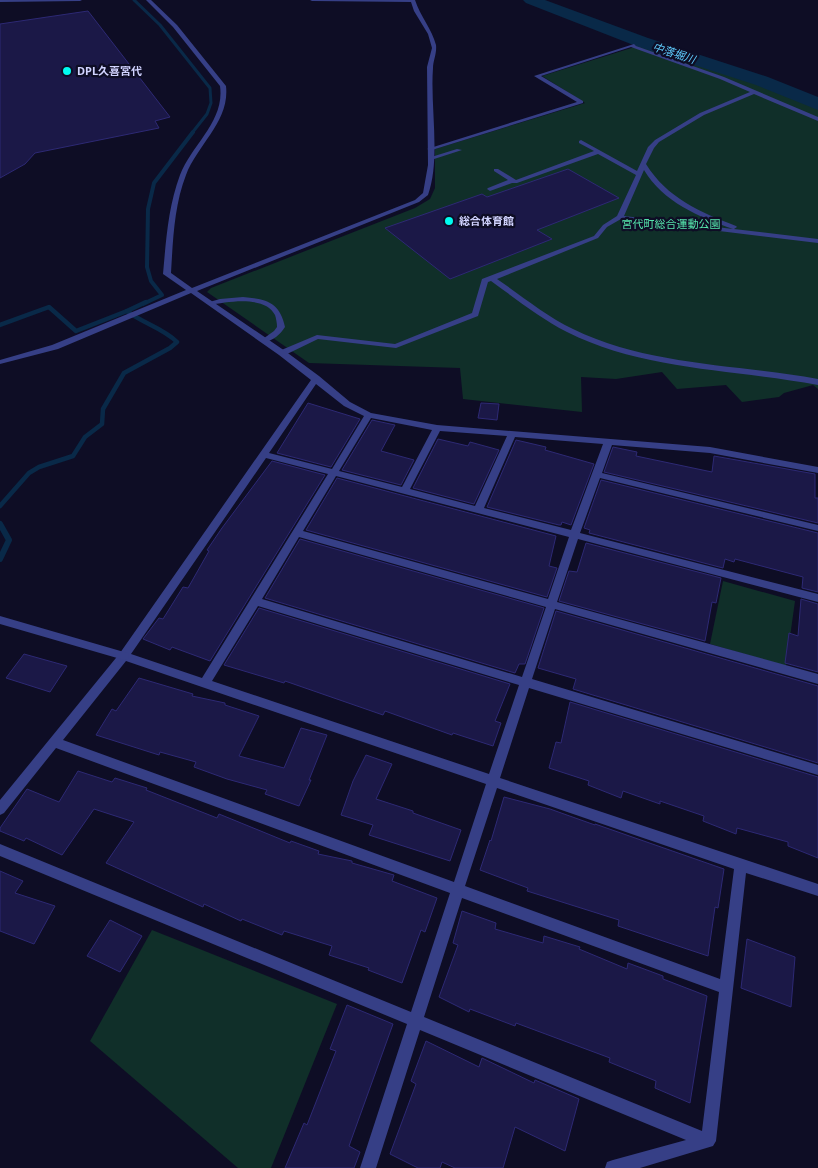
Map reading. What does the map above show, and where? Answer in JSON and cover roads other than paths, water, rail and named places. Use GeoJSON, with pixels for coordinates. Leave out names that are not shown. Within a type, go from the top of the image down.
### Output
{"type":"FeatureCollection","features":[{"type":"Feature","properties":{"kind":"street"},"geometry":{"type":"LineString","coordinates":[[0,1],[80,0]]}},
{"type":"Feature","properties":{"kind":"street"},"geometry":{"type":"LineString","coordinates":[[148,0],[175,26],[223,86],[226,94],[224,107],[189,160],[177,189],[170,220],[167,274],[264,340],[316,378],[347,404],[369,415],[437,428],[710,450],[818,470]]}},
{"type":"Feature","properties":{"kind":"street"},"geometry":{"type":"LineString","coordinates":[[0,362],[55,347],[145,309],[193,292],[417,202],[426,194],[431,165],[430,67],[434,48],[430,34],[416,11],[413,0],[312,0]]}},
{"type":"Feature","properties":{"kind":"street"},"geometry":{"type":"LineString","coordinates":[[430,149],[581,102],[537,76],[633,46],[722,78],[818,119]]}},
{"type":"Feature","properties":{"kind":"street"},"geometry":{"type":"LineString","coordinates":[[282,353],[317,337],[396,346],[475,314],[485,281],[596,237],[605,226],[615,222],[620,217],[651,147],[657,140],[702,114],[754,92]]}},
{"type":"Feature","properties":{"kind":"street"},"geometry":{"type":"LineString","coordinates":[[581,142],[640,174]]}},
{"type":"Feature","properties":{"kind":"street"},"geometry":{"type":"LineString","coordinates":[[430,158],[459,150]]}},
{"type":"Feature","properties":{"kind":"street"},"geometry":{"type":"LineString","coordinates":[[490,189],[512,181],[516,182],[598,152]]}},
{"type":"Feature","properties":{"kind":"street"},"geometry":{"type":"LineString","coordinates":[[643,164],[649,176],[674,200],[700,214],[752,233]]}},
{"type":"Feature","properties":{"kind":"street"},"geometry":{"type":"LineString","coordinates":[[496,170],[512,181]]}},
{"type":"Feature","properties":{"kind":"street"},"geometry":{"type":"LineString","coordinates":[[620,217],[818,240]]}},
{"type":"Feature","properties":{"kind":"street"},"geometry":{"type":"LineString","coordinates":[[492,278],[541,314],[572,332],[611,346],[666,360],[769,373],[818,382]]}},
{"type":"Feature","properties":{"kind":"street"},"geometry":{"type":"LineString","coordinates":[[210,303],[250,299],[272,306],[279,313],[281,327],[277,333],[264,340]]}},
{"type":"Feature","properties":{"kind":"street"},"geometry":{"type":"LineString","coordinates":[[0,809],[124,656],[316,378]]}},
{"type":"Feature","properties":{"kind":"street"},"geometry":{"type":"LineString","coordinates":[[205,683],[369,415]]}},
{"type":"Feature","properties":{"kind":"street"},"geometry":{"type":"LineString","coordinates":[[404,491],[437,428]]}},
{"type":"Feature","properties":{"kind":"street"},"geometry":{"type":"LineString","coordinates":[[478,510],[512,435]]}},
{"type":"Feature","properties":{"kind":"street"},"geometry":{"type":"LineString","coordinates":[[368,1168],[492,781],[574,536],[598,475],[608,443]]}},
{"type":"Feature","properties":{"kind":"street"},"geometry":{"type":"LineString","coordinates":[[263,454],[818,598]]}},
{"type":"Feature","properties":{"kind":"street"},"geometry":{"type":"LineString","coordinates":[[598,475],[818,528]]}},
{"type":"Feature","properties":{"kind":"street"},"geometry":{"type":"LineString","coordinates":[[297,533],[818,679]]}},
{"type":"Feature","properties":{"kind":"street"},"geometry":{"type":"LineString","coordinates":[[255,601],[818,770]]}},
{"type":"Feature","properties":{"kind":"street"},"geometry":{"type":"LineString","coordinates":[[0,620],[124,656],[818,890]]}},
{"type":"Feature","properties":{"kind":"street"},"geometry":{"type":"LineString","coordinates":[[54,742],[726,988]]}},
{"type":"Feature","properties":{"kind":"street"},"geometry":{"type":"LineString","coordinates":[[0,850],[708,1141]]}},
{"type":"Feature","properties":{"kind":"street"},"geometry":{"type":"LineString","coordinates":[[708,1141],[741,865]]}},
{"type":"Feature","properties":{"kind":"street"},"geometry":{"type":"LineString","coordinates":[[613,1168],[708,1141]]}},
{"type":"Feature","properties":{"kind":"waterway"},"geometry":{"type":"LineString","coordinates":[[134,0],[160,25],[210,88],[211,103],[207,114],[192,133]]}},
{"type":"Feature","properties":{"kind":"waterway","name":"中落堀川"},"geometry":{"type":"LineString","coordinates":[[531,0],[642,42],[762,81],[818,104]]}},
{"type":"Feature","properties":{"kind":"waterway"},"geometry":{"type":"LineString","coordinates":[[143,304],[162,295],[151,281],[147,267],[148,209],[154,183],[193,132]]}},
{"type":"Feature","properties":{"kind":"waterway"},"geometry":{"type":"LineString","coordinates":[[127,311],[146,302]]}},
{"type":"Feature","properties":{"kind":"waterway"},"geometry":{"type":"LineString","coordinates":[[0,325],[49,307],[76,331],[127,311]]}},
{"type":"Feature","properties":{"kind":"waterway"},"geometry":{"type":"LineString","coordinates":[[0,506],[29,473],[39,467],[73,456],[85,437],[102,424],[103,409],[124,373],[170,348],[177,342],[127,311]]}},
{"type":"Feature","properties":{"kind":"waterway"},"geometry":{"type":"LineString","coordinates":[[0,524],[9,540],[0,559]]}},
{"type":"Feature","properties":{"kind":"place","name":"DPL久喜宮代"},"geometry":{"type":"Point","coordinates":[67,71]}},
{"type":"Feature","properties":{"kind":"place","name":"総合体育館"},"geometry":{"type":"Point","coordinates":[449,221]}},
{"type":"Feature","properties":{"kind":"park label","name":"宮代町総合運動公園"},"geometry":{"type":"Point","coordinates":[671,224]}}]}
